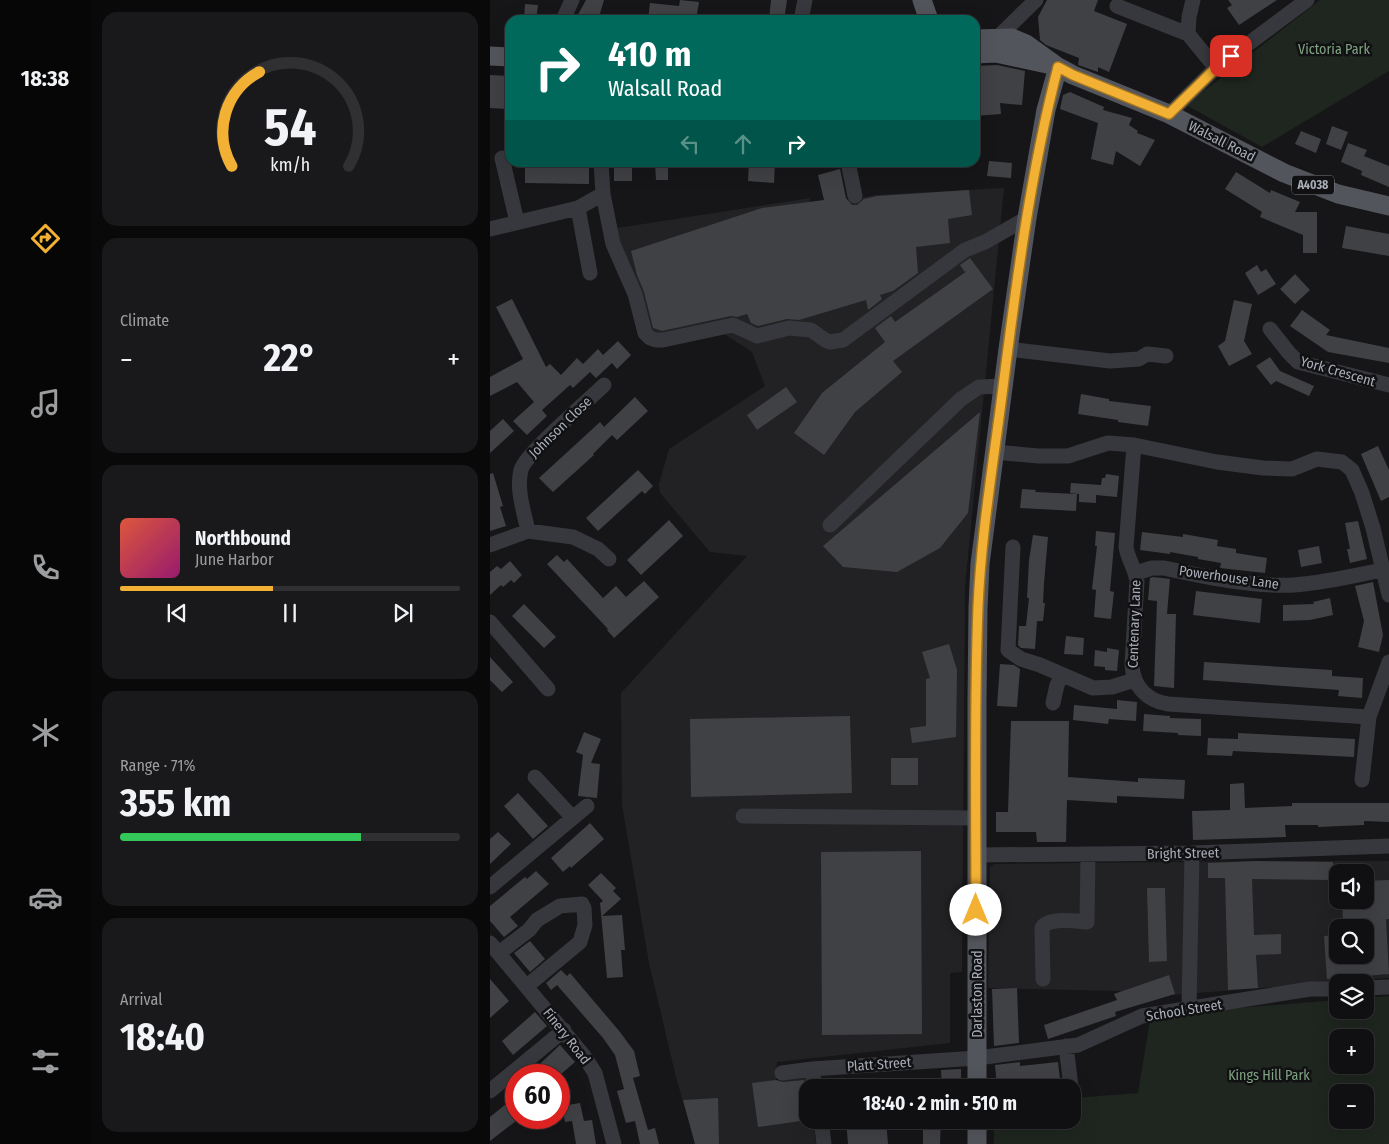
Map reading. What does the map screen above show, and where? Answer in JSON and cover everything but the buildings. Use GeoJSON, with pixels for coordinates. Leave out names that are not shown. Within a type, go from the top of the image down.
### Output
{"type":"FeatureCollection","features":[{"type":"Feature","properties":{"kind":"main road"},"geometry":{"type":"LineString","coordinates":[[922,0],[927,15]]}},
{"type":"Feature","properties":{"kind":"main road","name":"A4038"},"geometry":{"type":"LineString","coordinates":[[980,39],[1012,38],[1026,44],[1058,67]]}},
{"type":"Feature","properties":{"kind":"main road","name":"A4038"},"geometry":{"type":"LineString","coordinates":[[980,54],[996,53],[1058,67]]}},
{"type":"Feature","properties":{"kind":"main road"},"geometry":{"type":"LineString","coordinates":[[490,56],[505,58]]}},
{"type":"Feature","properties":{"kind":"main road","name":"Walsall Road"},"geometry":{"type":"LineString","coordinates":[[1058,67],[1073,75],[1169,114],[1308,184],[1364,201],[1389,206]]}},
{"type":"Feature","properties":{"kind":"main road","name":"Darlaston Road"},"geometry":{"type":"LineString","coordinates":[[977,1079],[976,818],[980,564],[1027,218],[1046,110],[1058,67]]}},
{"type":"Feature","properties":{"kind":"main road"},"geometry":{"type":"LineString","coordinates":[[977,1129],[978,1144]]}},
{"type":"Feature","properties":{"kind":"street"},"geometry":{"type":"LineString","coordinates":[[565,15],[572,0]]}},
{"type":"Feature","properties":{"kind":"street"},"geometry":{"type":"LineString","coordinates":[[802,15],[805,0]]}},
{"type":"Feature","properties":{"kind":"street"},"geometry":{"type":"LineString","coordinates":[[998,37],[1036,0]]}},
{"type":"Feature","properties":{"kind":"street"},"geometry":{"type":"LineString","coordinates":[[1188,34],[1193,0]]}},
{"type":"Feature","properties":{"kind":"street"},"geometry":{"type":"LineString","coordinates":[[1169,114],[1216,68],[1307,0]]}},
{"type":"Feature","properties":{"kind":"street"},"geometry":{"type":"LineString","coordinates":[[1117,6],[1188,34],[1216,68]]}},
{"type":"Feature","properties":{"kind":"street"},"geometry":{"type":"LineString","coordinates":[[502,158],[518,222]]}},
{"type":"Feature","properties":{"kind":"street"},"geometry":{"type":"LineString","coordinates":[[601,167],[603,194],[613,244],[634,294],[642,328],[650,338],[656,340],[733,325],[757,336],[789,328],[811,330],[830,342],[843,340],[965,250],[985,242],[1027,218]]}},
{"type":"Feature","properties":{"kind":"street"},"geometry":{"type":"LineString","coordinates":[[849,167],[855,196]]}},
{"type":"Feature","properties":{"kind":"street"},"geometry":{"type":"LineString","coordinates":[[490,229],[578,208],[603,194]]}},
{"type":"Feature","properties":{"kind":"street"},"geometry":{"type":"LineString","coordinates":[[578,208],[590,273]]}},
{"type":"Feature","properties":{"kind":"street","name":"York Crescent"},"geometry":{"type":"LineString","coordinates":[[1270,329],[1289,354],[1298,362],[1389,385]]}},
{"type":"Feature","properties":{"kind":"street"},"geometry":{"type":"LineString","coordinates":[[1008,349],[1110,361],[1139,359],[1147,354],[1166,356]]}},
{"type":"Feature","properties":{"kind":"street","name":"Johnson Close"},"geometry":{"type":"LineString","coordinates":[[528,531],[519,484],[523,465],[532,453],[604,385]]}},
{"type":"Feature","properties":{"kind":"street"},"geometry":{"type":"LineString","coordinates":[[830,525],[961,399],[979,387],[1003,386]]}},
{"type":"Feature","properties":{"kind":"street"},"geometry":{"type":"LineString","coordinates":[[994,452],[1040,456],[1068,456],[1108,443],[1134,445],[1217,462],[1263,468],[1292,469],[1317,459],[1342,462],[1352,470],[1360,486],[1373,528],[1389,595]]}},
{"type":"Feature","properties":{"kind":"street","name":"Centenary Lane"},"geometry":{"type":"LineString","coordinates":[[1134,445],[1126,547],[1136,573],[1137,581],[1132,665],[1134,680],[1143,693],[1160,703],[1369,717]]}},
{"type":"Feature","properties":{"kind":"street"},"geometry":{"type":"LineString","coordinates":[[490,545],[528,531],[573,536],[598,549],[608,559]]}},
{"type":"Feature","properties":{"kind":"street"},"geometry":{"type":"LineString","coordinates":[[1013,546],[1008,650],[1021,659],[1040,665],[1093,688],[1112,687],[1134,680]]}},
{"type":"Feature","properties":{"kind":"street","name":"Powerhouse Lane"},"geometry":{"type":"LineString","coordinates":[[1136,573],[1152,568],[1164,568],[1244,582],[1292,585],[1382,570]]}},
{"type":"Feature","properties":{"kind":"street"},"geometry":{"type":"LineString","coordinates":[[490,622],[548,690]]}},
{"type":"Feature","properties":{"kind":"street"},"geometry":{"type":"LineString","coordinates":[[1362,780],[1369,717],[1389,662]]}},
{"type":"Feature","properties":{"kind":"street"},"geometry":{"type":"LineString","coordinates":[[1053,703],[1057,685],[1062,675]]}},
{"type":"Feature","properties":{"kind":"street"},"geometry":{"type":"LineString","coordinates":[[536,777],[573,818]]}},
{"type":"Feature","properties":{"kind":"street"},"geometry":{"type":"LineString","coordinates":[[490,887],[587,806]]}},
{"type":"Feature","properties":{"kind":"street"},"geometry":{"type":"LineString","coordinates":[[742,816],[976,818]]}},
{"type":"Feature","properties":{"kind":"street","name":"Bright Street"},"geometry":{"type":"LineString","coordinates":[[976,855],[1192,853],[1389,846]]}},
{"type":"Feature","properties":{"kind":"street"},"geometry":{"type":"LineString","coordinates":[[1189,1008],[1192,853]]}},
{"type":"Feature","properties":{"kind":"street"},"geometry":{"type":"LineString","coordinates":[[1043,979],[1042,928],[1044,924],[1051,921],[1087,922],[1088,854]]}},
{"type":"Feature","properties":{"kind":"street"},"geometry":{"type":"LineString","coordinates":[[494,948],[529,930],[537,920],[560,906],[582,904],[585,925],[580,942],[527,986]]}},
{"type":"Feature","properties":{"kind":"street","name":"Finery Road"},"geometry":{"type":"LineString","coordinates":[[494,948],[584,1056],[595,1074],[614,1144]]}},
{"type":"Feature","properties":{"kind":"street"},"geometry":{"type":"LineString","coordinates":[[1374,988],[1389,987]]}},
{"type":"Feature","properties":{"kind":"street","name":"School Street"},"geometry":{"type":"LineString","coordinates":[[977,1058],[1078,1045],[1142,1016],[1310,990],[1329,989]]}},
{"type":"Feature","properties":{"kind":"street"},"geometry":{"type":"LineString","coordinates":[[490,1090],[564,1030]]}},
{"type":"Feature","properties":{"kind":"street"},"geometry":{"type":"LineString","coordinates":[[1066,1046],[1070,1079]]}},
{"type":"Feature","properties":{"kind":"street","name":"Platt Street"},"geometry":{"type":"LineString","coordinates":[[782,1073],[812,1069],[977,1058]]}},
{"type":"Feature","properties":{"kind":"street"},"geometry":{"type":"LineString","coordinates":[[812,1069],[814,1079]]}},
{"type":"Feature","properties":{"kind":"street"},"geometry":{"type":"LineString","coordinates":[[822,1129],[824,1144]]}},
{"type":"Feature","properties":{"kind":"shaded area"},"geometry":{"type":"Polygon","coordinates":[[[1004,188],[965,587],[962,972],[950,973],[950,1043],[777,1062],[776,1081],[807,1076],[807,1079],[799,1079],[799,1129],[814,1129],[816,1144],[695,1144],[676,1077],[649,963],[622,805],[621,693],[747,556],[710,552],[660,493],[659,484],[669,449],[765,386],[752,352],[724,334],[651,347],[611,229],[810,198],[808,208],[876,195],[1004,188]]]}},
{"type":"Feature","properties":{"kind":"shaded area"},"geometry":{"type":"Polygon","coordinates":[[[1389,861],[1389,978],[1374,979],[1374,974],[1329,974],[1329,983],[1146,997],[1127,1004],[1120,991],[988,988],[990,867],[994,864],[1389,861]]]}},
{"type":"Feature","properties":{"kind":"green space","name":"Victoria Park"},"geometry":{"type":"Polygon","coordinates":[[[1320,0],[1389,0],[1389,71],[1262,147],[1186,105],[1320,0]]]}},
{"type":"Feature","properties":{"kind":"green space","name":"Kings Hill Park"},"geometry":{"type":"Polygon","coordinates":[[[1389,996],[1389,1144],[994,1144],[994,1129],[1081,1129],[1081,1097],[1138,1093],[1151,1015],[1329,1001],[1329,1019],[1374,1019],[1374,997],[1389,996]]]}},
{"type":"Feature","properties":{"kind":"route"},"geometry":{"type":"LineString","coordinates":[[976,910],[976,699],[980,564],[1014,302],[1027,218],[1046,110],[1058,67],[1073,75],[1169,114],[1231,56]]}}]}
